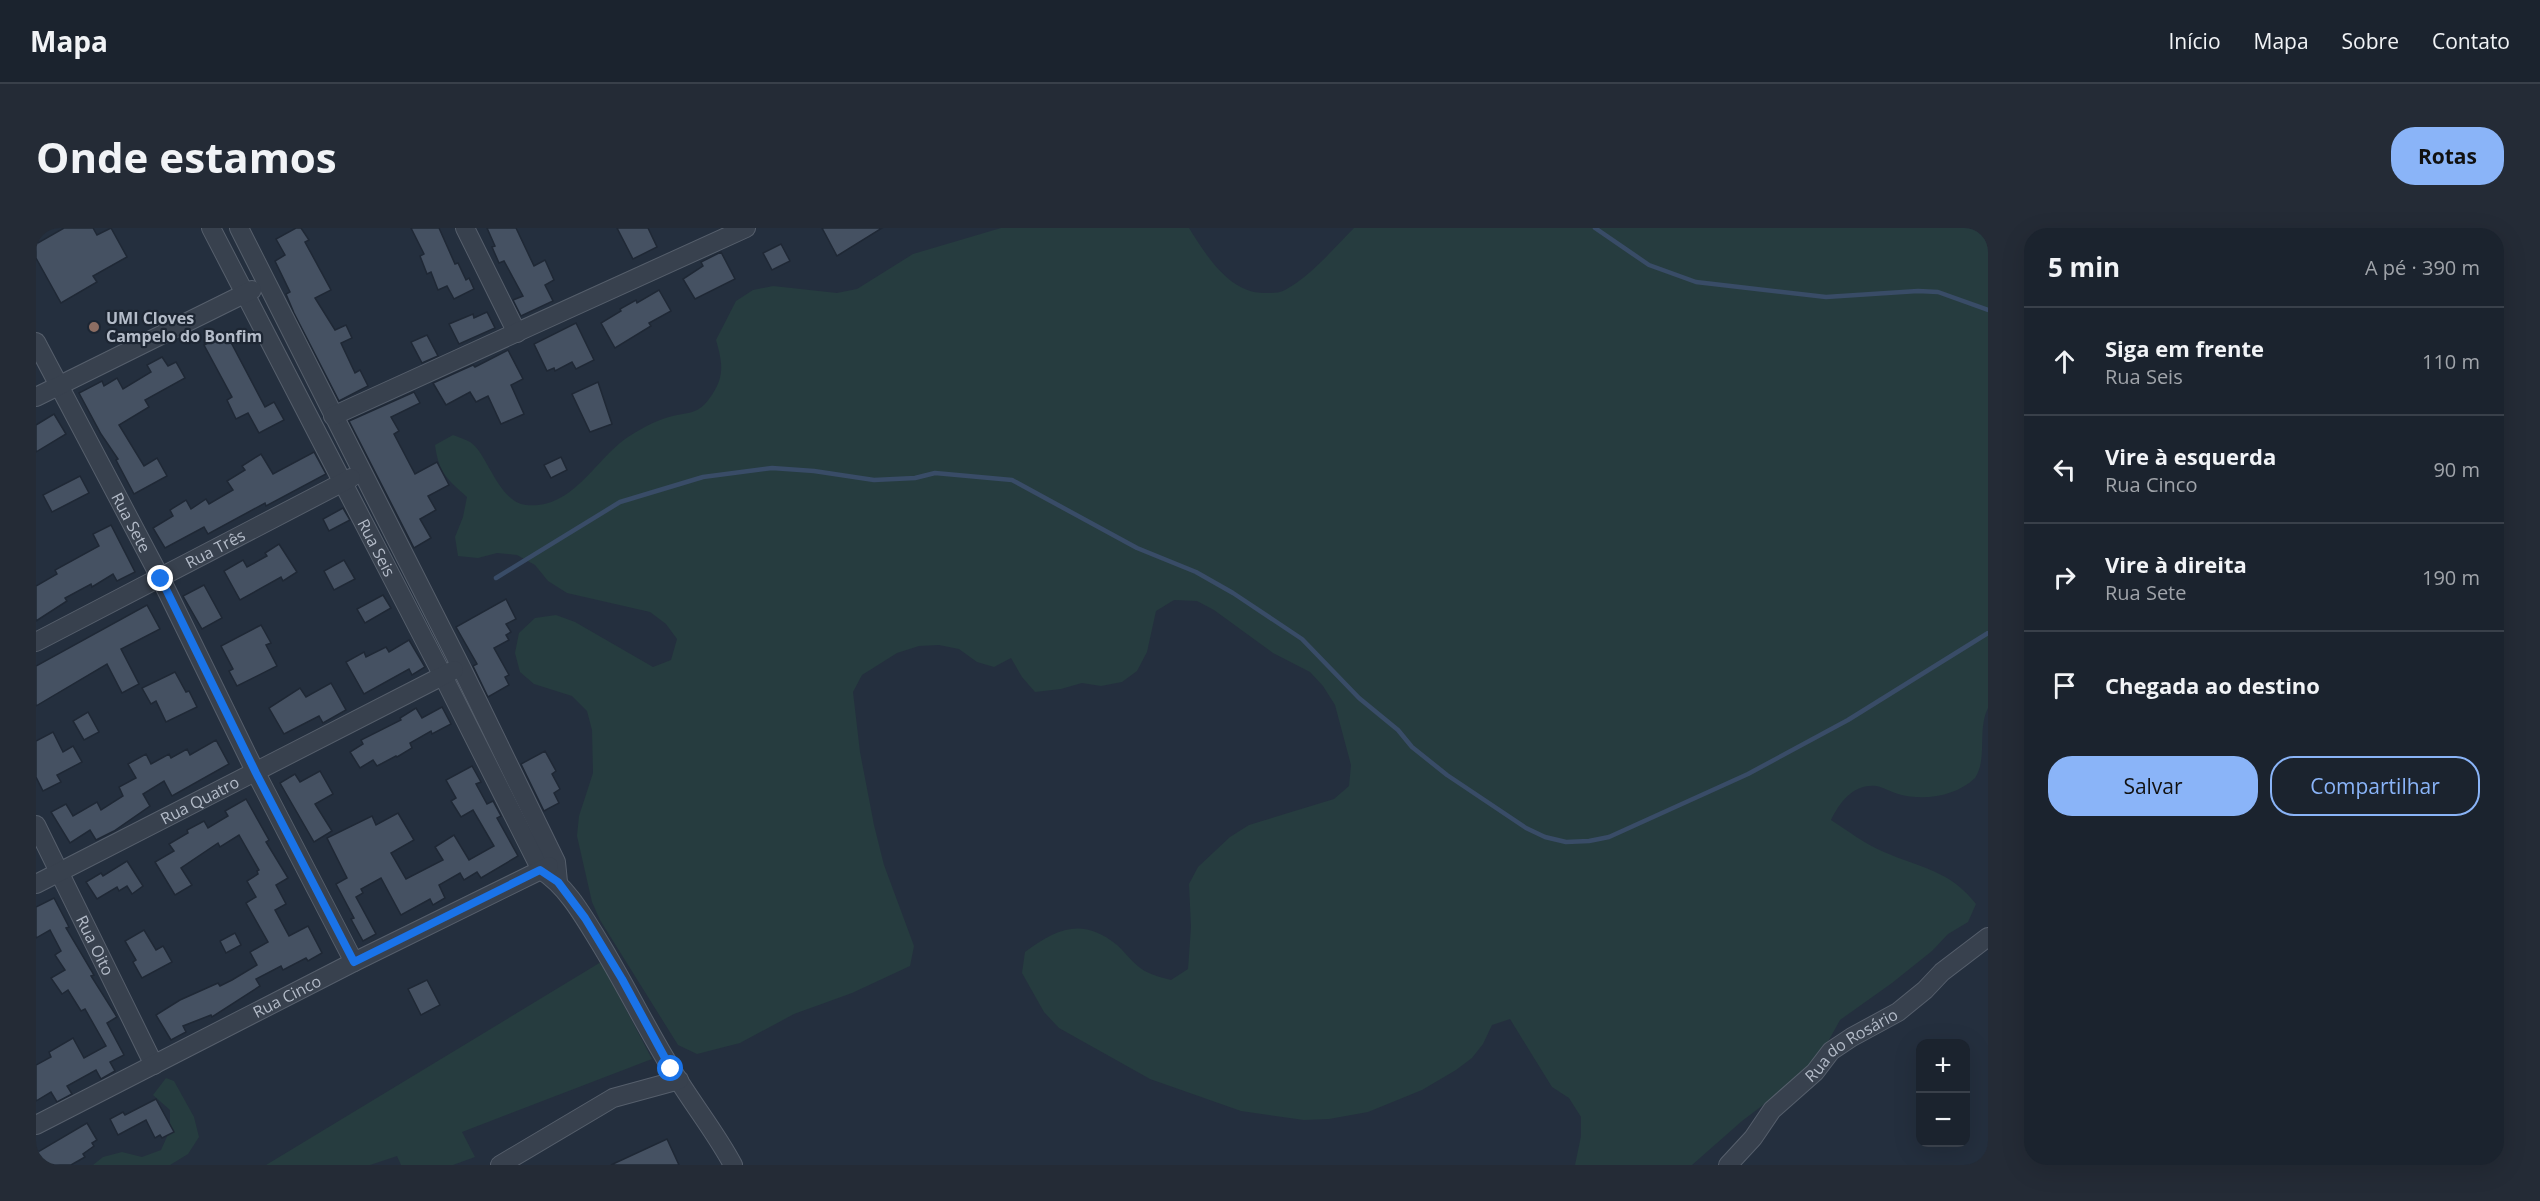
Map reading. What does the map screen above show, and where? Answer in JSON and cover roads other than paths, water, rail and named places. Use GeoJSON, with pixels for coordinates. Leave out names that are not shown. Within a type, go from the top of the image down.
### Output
{"type":"FeatureCollection","features":[{"type":"Feature","properties":{"kind":"street","name":"Rua Seis"},"geometry":{"type":"LineString","coordinates":[[210,228],[443,676],[548,866]]}},
{"type":"Feature","properties":{"kind":"street"},"geometry":{"type":"LineString","coordinates":[[239,228],[461,667],[548,866],[585,918],[679,1080],[733,1165]]}},
{"type":"Feature","properties":{"kind":"street"},"geometry":{"type":"LineString","coordinates":[[465,228],[517,333]]}},
{"type":"Feature","properties":{"kind":"street"},"geometry":{"type":"LineString","coordinates":[[333,416],[743,229]]}},
{"type":"Feature","properties":{"kind":"street"},"geometry":{"type":"LineString","coordinates":[[36,398],[266,283]]}},
{"type":"Feature","properties":{"kind":"street","name":"Rua Sete"},"geometry":{"type":"LineString","coordinates":[[36,342],[161,579],[256,773],[354,962]]}},
{"type":"Feature","properties":{"kind":"street","name":"Rua Três"},"geometry":{"type":"LineString","coordinates":[[36,642],[161,579],[362,472]]}},
{"type":"Feature","properties":{"kind":"street","name":"Rua Quatro"},"geometry":{"type":"LineString","coordinates":[[36,884],[461,667]]}},
{"type":"Feature","properties":{"kind":"street","name":"Rua Oito"},"geometry":{"type":"LineString","coordinates":[[36,825],[154,1065]]}},
{"type":"Feature","properties":{"kind":"street","name":"Rua Cinco"},"geometry":{"type":"LineString","coordinates":[[36,1125],[354,962],[548,866]]}},
{"type":"Feature","properties":{"kind":"street","name":"Rua do Rosário"},"geometry":{"type":"LineString","coordinates":[[1728,1165],[1753,1138],[1772,1110],[1815,1071],[1831,1051],[1898,1012],[1926,990],[1942,972],[1988,937]]}},
{"type":"Feature","properties":{"kind":"street"},"geometry":{"type":"LineString","coordinates":[[500,1165],[613,1098],[679,1080]]}},
{"type":"Feature","properties":{"kind":"waterway"},"geometry":{"type":"LineString","coordinates":[[1595,228],[1649,265],[1696,282],[1826,297],[1918,291],[1938,292],[1988,310]]}},
{"type":"Feature","properties":{"kind":"waterway"},"geometry":{"type":"LineString","coordinates":[[496,578],[620,502],[703,477],[772,468],[814,471],[874,480],[915,478],[935,473],[1012,480],[1137,548],[1196,572],[1233,593],[1302,639],[1359,698],[1398,730],[1412,747],[1447,775],[1526,828],[1545,837],[1566,842],[1609,837],[1748,774],[1848,720],[1988,633]]}},
{"type":"Feature","properties":{"kind":"place","name":"UMI Cloves Campelo do Bonfim"},"geometry":{"type":"Point","coordinates":[94,327]}}]}
